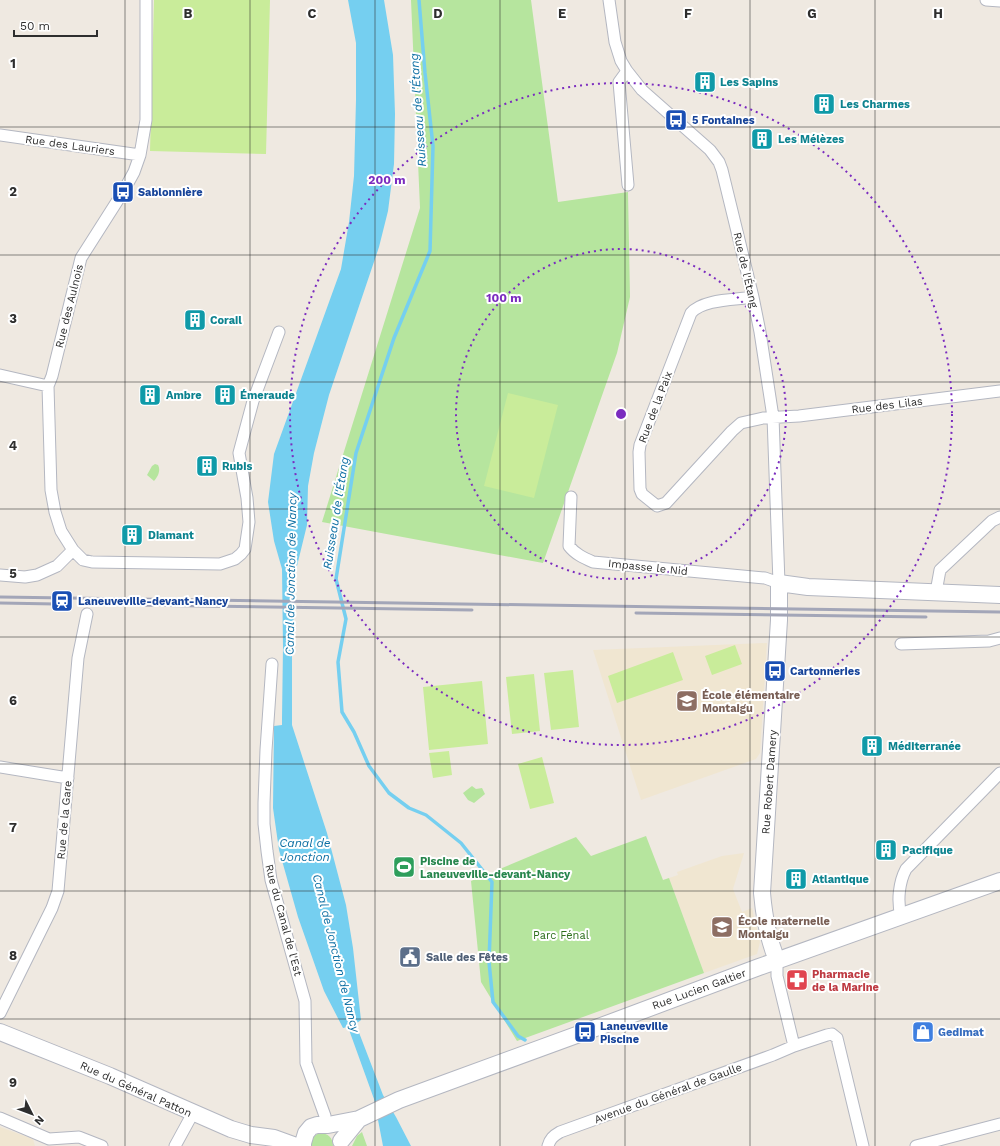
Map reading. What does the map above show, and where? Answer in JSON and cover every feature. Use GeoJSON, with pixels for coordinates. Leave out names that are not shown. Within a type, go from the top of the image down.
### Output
{"type":"FeatureCollection","features":[{"type":"Feature","properties":{"kind":"main road"},"geometry":{"type":"LineString","coordinates":[[779,582],[808,587],[1000,595]]}},
{"type":"Feature","properties":{"kind":"main road","name":"Rue Robert Damery"},"geometry":{"type":"LineString","coordinates":[[777,960],[771,947],[763,910],[762,894],[779,620],[779,582]]}},
{"type":"Feature","properties":{"kind":"main road","name":"Rue Lucien Galtier"},"geometry":{"type":"LineString","coordinates":[[360,1119],[399,1100],[777,960],[1000,881]]}},
{"type":"Feature","properties":{"kind":"main road","name":"Rue du Général Patton"},"geometry":{"type":"LineString","coordinates":[[0,1032],[110,1076],[231,1130],[250,1135],[274,1138],[305,1139],[312,1127],[317,1124],[360,1119]]}},
{"type":"Feature","properties":{"kind":"main road"},"geometry":{"type":"LineString","coordinates":[[341,1144],[360,1119]]}},
{"type":"Feature","properties":{"kind":"main road"},"geometry":{"type":"LineString","coordinates":[[326,1124],[334,1128],[339,1134],[341,1144]]}},
{"type":"Feature","properties":{"kind":"main road","name":"Rue du Général Patton"},"geometry":{"type":"LineString","coordinates":[[274,1138],[296,1146]]}},
{"type":"Feature","properties":{"kind":"street","name":"Rue des Aulnois"},"geometry":{"type":"LineString","coordinates":[[75,553],[61,531],[51,490],[48,386],[52,376],[81,258],[123,192],[134,172],[140,155],[146,120],[146,0]]}},
{"type":"Feature","properties":{"kind":"street","name":"Rue de l'Étang"},"geometry":{"type":"LineString","coordinates":[[609,0],[615,42],[621,61],[627,71],[642,90],[710,150],[719,162],[722,170],[753,297],[773,417],[779,582]]}},
{"type":"Feature","properties":{"kind":"street"},"geometry":{"type":"LineString","coordinates":[[986,0],[1000,1]]}},
{"type":"Feature","properties":{"kind":"street"},"geometry":{"type":"LineString","coordinates":[[627,71],[619,82],[628,185]]}},
{"type":"Feature","properties":{"kind":"street","name":"Rue des Lauriers"},"geometry":{"type":"LineString","coordinates":[[0,135],[140,155]]}},
{"type":"Feature","properties":{"kind":"street","name":"Rue de la Paix"},"geometry":{"type":"LineString","coordinates":[[753,297],[704,304],[696,307],[691,313],[640,445],[639,486],[642,494],[653,504],[657,506],[663,505],[741,423],[747,420],[773,417]]}},
{"type":"Feature","properties":{"kind":"street"},"geometry":{"type":"LineString","coordinates":[[0,575],[25,577],[37,575],[57,566],[75,553],[83,560],[92,562],[220,564],[235,559],[241,554],[245,549],[249,522],[247,498],[239,453],[253,401],[279,332]]}},
{"type":"Feature","properties":{"kind":"street"},"geometry":{"type":"LineString","coordinates":[[0,375],[48,386]]}},
{"type":"Feature","properties":{"kind":"street","name":"Rue des Lilas"},"geometry":{"type":"LineString","coordinates":[[773,417],[799,416],[1000,391]]}},
{"type":"Feature","properties":{"kind":"street","name":"Impasse le Nid"},"geometry":{"type":"LineString","coordinates":[[571,497],[569,546],[576,553],[587,560],[593,562],[765,578],[779,582]]}},
{"type":"Feature","properties":{"kind":"street"},"geometry":{"type":"LineString","coordinates":[[936,592],[940,570],[992,521],[1000,517]]}},
{"type":"Feature","properties":{"kind":"street","name":"Rue de la Gare"},"geometry":{"type":"LineString","coordinates":[[0,1013],[52,908],[58,891],[78,658],[87,614]]}},
{"type":"Feature","properties":{"kind":"street"},"geometry":{"type":"LineString","coordinates":[[901,644],[989,641],[1000,638]]}},
{"type":"Feature","properties":{"kind":"street","name":"Rue du Canal de l'Est"},"geometry":{"type":"LineString","coordinates":[[272,664],[264,803],[264,824],[267,851],[271,880],[305,1001],[306,1063],[325,1116],[326,1124]]}},
{"type":"Feature","properties":{"kind":"street"},"geometry":{"type":"LineString","coordinates":[[0,767],[68,778]]}},
{"type":"Feature","properties":{"kind":"street"},"geometry":{"type":"LineString","coordinates":[[901,916],[899,905],[902,877],[906,869],[1000,772]]}},
{"type":"Feature","properties":{"kind":"street"},"geometry":{"type":"LineString","coordinates":[[777,960],[776,976],[794,1046]]}},
{"type":"Feature","properties":{"kind":"street","name":"Avenue du Général de Gaulle"},"geometry":{"type":"LineString","coordinates":[[548,1146],[549,1141],[560,1132],[794,1046],[832,1034],[837,1038],[863,1146]]}},
{"type":"Feature","properties":{"kind":"street"},"geometry":{"type":"LineString","coordinates":[[175,1146],[193,1113]]}},
{"type":"Feature","properties":{"kind":"street"},"geometry":{"type":"LineString","coordinates":[[0,1118],[47,1142],[79,1137],[102,1146]]}},
{"type":"Feature","properties":{"kind":"street"},"geometry":{"type":"LineString","coordinates":[[916,1146],[1000,1124]]}},
{"type":"Feature","properties":{"kind":"shaded area","name":"École élémentaire Montaigu"},"geometry":{"type":"Polygon","coordinates":[[[767,643],[760,753],[756,759],[641,800],[593,650],[767,643]]]}},
{"type":"Feature","properties":{"kind":"shaded area","name":"École maternelle Montaigu"},"geometry":{"type":"Polygon","coordinates":[[[744,853],[733,889],[742,912],[752,908],[760,942],[757,954],[704,973],[669,878],[678,875],[677,872],[722,856],[744,853]]]}},
{"type":"Feature","properties":{"kind":"shaded area"},"geometry":{"type":"Polygon","coordinates":[[[0,1127],[33,1139],[35,1146],[0,1146],[0,1127]]]}},
{"type":"Feature","properties":{"kind":"green space"},"geometry":{"type":"Polygon","coordinates":[[[154,0],[270,0],[266,154],[150,151],[154,0]]]}},
{"type":"Feature","properties":{"kind":"green space"},"geometry":{"type":"Polygon","coordinates":[[[411,0],[531,0],[558,202],[628,192],[630,297],[617,353],[543,563],[322,522],[420,208],[411,0]]]}},
{"type":"Feature","properties":{"kind":"green space"},"geometry":{"type":"Polygon","coordinates":[[[508,393],[558,405],[534,498],[484,486],[508,393]]]}},
{"type":"Feature","properties":{"kind":"green space"},"geometry":{"type":"Polygon","coordinates":[[[155,464],[158,465],[159,471],[154,481],[147,475],[152,466],[155,464]]]}},
{"type":"Feature","properties":{"kind":"green space"},"geometry":{"type":"Polygon","coordinates":[[[735,645],[742,664],[712,675],[705,656],[735,645]]]}},
{"type":"Feature","properties":{"kind":"green space"},"geometry":{"type":"Polygon","coordinates":[[[673,652],[683,680],[617,703],[608,676],[673,652]]]}},
{"type":"Feature","properties":{"kind":"green space"},"geometry":{"type":"Polygon","coordinates":[[[573,670],[579,727],[551,730],[544,673],[573,670]]]}},
{"type":"Feature","properties":{"kind":"green space"},"geometry":{"type":"Polygon","coordinates":[[[534,674],[540,731],[512,734],[506,677],[534,674]]]}},
{"type":"Feature","properties":{"kind":"green space"},"geometry":{"type":"Polygon","coordinates":[[[482,681],[488,744],[429,750],[423,687],[482,681]]]}},
{"type":"Feature","properties":{"kind":"green space"},"geometry":{"type":"Polygon","coordinates":[[[449,751],[452,775],[433,778],[429,753],[449,751]]]}},
{"type":"Feature","properties":{"kind":"green space"},"geometry":{"type":"Polygon","coordinates":[[[542,757],[554,803],[530,809],[518,764],[542,757]]]}},
{"type":"Feature","properties":{"kind":"green space"},"geometry":{"type":"Polygon","coordinates":[[[472,786],[476,789],[482,788],[485,794],[474,803],[468,800],[463,793],[472,786]]]}},
{"type":"Feature","properties":{"kind":"green space","name":"Parc Fénal"},"geometry":{"type":"Polygon","coordinates":[[[646,836],[663,880],[669,878],[704,973],[517,1041],[481,982],[471,881],[576,837],[591,856],[646,836]]]}},
{"type":"Feature","properties":{"kind":"green space"},"geometry":{"type":"Polygon","coordinates":[[[362,1132],[367,1146],[352,1146],[357,1136],[362,1132]]]}},
{"type":"Feature","properties":{"kind":"green space"},"geometry":{"type":"Polygon","coordinates":[[[320,1133],[330,1136],[333,1146],[311,1146],[311,1141],[313,1138],[320,1133]]]}},
{"type":"Feature","properties":{"kind":"water"},"geometry":{"type":"Polygon","coordinates":[[[348,0],[384,0],[393,55],[395,114],[394,164],[388,211],[379,247],[329,395],[314,453],[308,486],[307,525],[296,570],[292,648],[292,725],[327,833],[346,905],[353,948],[361,1020],[357,1023],[358,1030],[383,1095],[411,1146],[383,1146],[374,1099],[348,1027],[343,1028],[324,991],[298,917],[279,850],[273,808],[274,726],[282,725],[282,569],[274,541],[268,502],[274,454],[341,269],[349,222],[354,176],[356,43],[348,0]]]}},
{"type":"Feature","properties":{"kind":"waterway","name":"Ruisseau de l'Étang"},"geometry":{"type":"LineString","coordinates":[[419,0],[433,146],[430,251],[394,338],[356,453],[336,579],[346,619],[338,662],[342,712],[354,732],[369,766],[389,793],[409,808],[426,815],[461,843],[492,882],[489,962],[493,1002],[518,1036],[525,1040]]}},
{"type":"Feature","properties":{"kind":"railway"},"geometry":{"type":"LineString","coordinates":[[0,597],[1000,612]]}},
{"type":"Feature","properties":{"kind":"railway"},"geometry":{"type":"LineString","coordinates":[[0,603],[56,604]]}},
{"type":"Feature","properties":{"kind":"railway"},"geometry":{"type":"LineString","coordinates":[[132,605],[472,610]]}},
{"type":"Feature","properties":{"kind":"railway"},"geometry":{"type":"LineString","coordinates":[[636,613],[926,617]]}},
{"type":"Feature","properties":{"kind":"place","name":"Les Sapins"},"geometry":{"type":"Point","coordinates":[705,82]}},
{"type":"Feature","properties":{"kind":"place","name":"Les Charmes"},"geometry":{"type":"Point","coordinates":[824,104]}},
{"type":"Feature","properties":{"kind":"place","name":"5 Fontaines"},"geometry":{"type":"Point","coordinates":[676,120]}},
{"type":"Feature","properties":{"kind":"place","name":"Les Mélèzes"},"geometry":{"type":"Point","coordinates":[762,139]}},
{"type":"Feature","properties":{"kind":"place","name":"Sablonnière"},"geometry":{"type":"Point","coordinates":[123,192]}},
{"type":"Feature","properties":{"kind":"place","name":"Corail"},"geometry":{"type":"Point","coordinates":[195,320]}},
{"type":"Feature","properties":{"kind":"place","name":"Ambre"},"geometry":{"type":"Point","coordinates":[150,395]}},
{"type":"Feature","properties":{"kind":"place","name":"Émeraude"},"geometry":{"type":"Point","coordinates":[225,395]}},
{"type":"Feature","properties":{"kind":"place","name":"Rubis"},"geometry":{"type":"Point","coordinates":[207,466]}},
{"type":"Feature","properties":{"kind":"place","name":"Diamant"},"geometry":{"type":"Point","coordinates":[132,535]}},
{"type":"Feature","properties":{"kind":"place","name":"Laneuveville-devant-Nancy"},"geometry":{"type":"Point","coordinates":[62,601]}},
{"type":"Feature","properties":{"kind":"place","name":"Cartonneries"},"geometry":{"type":"Point","coordinates":[775,671]}},
{"type":"Feature","properties":{"kind":"place","name":"École élémentaire Montaigu"},"geometry":{"type":"Point","coordinates":[687,701]}},
{"type":"Feature","properties":{"kind":"place","name":"Méditerranée"},"geometry":{"type":"Point","coordinates":[872,746]}},
{"type":"Feature","properties":{"kind":"place","name":"Pacifique"},"geometry":{"type":"Point","coordinates":[886,850]}},
{"type":"Feature","properties":{"kind":"place","name":"Piscine de Laneuveville-devant-Nancy"},"geometry":{"type":"Point","coordinates":[404,867]}},
{"type":"Feature","properties":{"kind":"place","name":"Atlantique"},"geometry":{"type":"Point","coordinates":[796,879]}},
{"type":"Feature","properties":{"kind":"place","name":"École maternelle Montaigu"},"geometry":{"type":"Point","coordinates":[722,927]}},
{"type":"Feature","properties":{"kind":"place","name":"Salle des Fêtes"},"geometry":{"type":"Point","coordinates":[410,957]}},
{"type":"Feature","properties":{"kind":"place","name":"Pharmacie de la Marine"},"geometry":{"type":"Point","coordinates":[797,980]}},
{"type":"Feature","properties":{"kind":"place","name":"Laneuveville Piscine"},"geometry":{"type":"Point","coordinates":[585,1032]}},
{"type":"Feature","properties":{"kind":"place","name":"Gedimat"},"geometry":{"type":"Point","coordinates":[923,1032]}},
{"type":"Feature","properties":{"kind":"water label","name":"Canal de Jonction de Nancy"},"geometry":{"type":"Point","coordinates":[291,574]}},
{"type":"Feature","properties":{"kind":"water label","name":"Canal de Jonction"},"geometry":{"type":"Point","coordinates":[305,850]}},
{"type":"Feature","properties":{"kind":"water label","name":"Canal de Jonction de Nancy"},"geometry":{"type":"Point","coordinates":[336,953]}}]}
